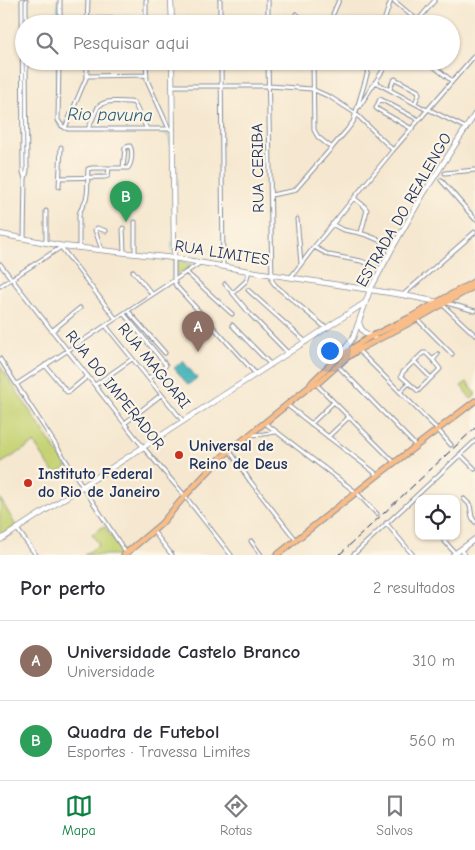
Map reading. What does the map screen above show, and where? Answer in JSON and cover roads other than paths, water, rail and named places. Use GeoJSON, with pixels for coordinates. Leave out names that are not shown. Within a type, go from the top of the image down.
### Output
{"type":"FeatureCollection","features":[{"type":"Feature","properties":{"kind":"main road"},"geometry":{"type":"LineString","coordinates":[[126,554],[164,521],[215,464],[314,383],[358,350],[417,319],[475,281]]}},
{"type":"Feature","properties":{"kind":"main road"},"geometry":{"type":"LineString","coordinates":[[314,383],[337,358],[372,336],[475,286]]}},
{"type":"Feature","properties":{"kind":"main road"},"geometry":{"type":"LineString","coordinates":[[277,555],[475,401]]}},
{"type":"Feature","properties":{"kind":"street"},"geometry":{"type":"LineString","coordinates":[[22,0],[22,15]]}},
{"type":"Feature","properties":{"kind":"street"},"geometry":{"type":"LineString","coordinates":[[26,0],[26,15]]}},
{"type":"Feature","properties":{"kind":"street"},"geometry":{"type":"LineString","coordinates":[[60,0],[60,15]]}},
{"type":"Feature","properties":{"kind":"street"},"geometry":{"type":"LineString","coordinates":[[88,0],[88,15]]}},
{"type":"Feature","properties":{"kind":"street"},"geometry":{"type":"LineString","coordinates":[[146,0],[146,15]]}},
{"type":"Feature","properties":{"kind":"street"},"geometry":{"type":"LineString","coordinates":[[171,0],[172,15]]}},
{"type":"Feature","properties":{"kind":"street"},"geometry":{"type":"LineString","coordinates":[[220,0],[220,15]]}},
{"type":"Feature","properties":{"kind":"street"},"geometry":{"type":"LineString","coordinates":[[268,0],[268,15]]}},
{"type":"Feature","properties":{"kind":"street"},"geometry":{"type":"LineString","coordinates":[[333,14],[339,0]]}},
{"type":"Feature","properties":{"kind":"street"},"geometry":{"type":"LineString","coordinates":[[386,15],[392,0],[408,15]]}},
{"type":"Feature","properties":{"kind":"street"},"geometry":{"type":"LineString","coordinates":[[422,15],[435,0]]}},
{"type":"Feature","properties":{"kind":"street"},"geometry":{"type":"LineString","coordinates":[[291,277],[393,150],[475,56]]}},
{"type":"Feature","properties":{"kind":"street"},"geometry":{"type":"LineString","coordinates":[[22,70],[23,172],[26,176]]}},
{"type":"Feature","properties":{"kind":"street"},"geometry":{"type":"LineString","coordinates":[[24,238],[26,70]]}},
{"type":"Feature","properties":{"kind":"street"},"geometry":{"type":"LineString","coordinates":[[59,70],[58,122],[65,128],[88,130],[171,129]]}},
{"type":"Feature","properties":{"kind":"street"},"geometry":{"type":"LineString","coordinates":[[65,128],[86,76],[86,70]]}},
{"type":"Feature","properties":{"kind":"street"},"geometry":{"type":"LineString","coordinates":[[147,70],[149,84],[171,129]]}},
{"type":"Feature","properties":{"kind":"street"},"geometry":{"type":"LineString","coordinates":[[172,70],[171,129],[174,280],[178,288],[256,374]]}},
{"type":"Feature","properties":{"kind":"street"},"geometry":{"type":"LineString","coordinates":[[221,70],[224,266]]}},
{"type":"Feature","properties":{"kind":"street","name":"RUA CERIBA"},"geometry":{"type":"LineString","coordinates":[[268,70],[271,274]]}},
{"type":"Feature","properties":{"kind":"street"},"geometry":{"type":"LineString","coordinates":[[313,70],[314,130],[318,137],[332,148]]}},
{"type":"Feature","properties":{"kind":"street"},"geometry":{"type":"LineString","coordinates":[[271,195],[296,189],[351,125],[368,70]]}},
{"type":"Feature","properties":{"kind":"street"},"geometry":{"type":"LineString","coordinates":[[356,112],[383,70]]}},
{"type":"Feature","properties":{"kind":"street"},"geometry":{"type":"LineString","coordinates":[[438,70],[452,81]]}},
{"type":"Feature","properties":{"kind":"street"},"geometry":{"type":"LineString","coordinates":[[86,76],[147,75]]}},
{"type":"Feature","properties":{"kind":"street"},"geometry":{"type":"LineString","coordinates":[[390,89],[393,81],[396,80],[418,91],[419,94],[414,103]]}},
{"type":"Feature","properties":{"kind":"street"},"geometry":{"type":"LineString","coordinates":[[375,82],[466,128]]}},
{"type":"Feature","properties":{"kind":"street"},"geometry":{"type":"LineString","coordinates":[[172,86],[268,86],[312,89],[356,112],[393,150]]}},
{"type":"Feature","properties":{"kind":"street"},"geometry":{"type":"LineString","coordinates":[[412,129],[377,110],[380,99],[419,120]]}},
{"type":"Feature","properties":{"kind":"street"},"geometry":{"type":"LineString","coordinates":[[88,130],[98,107],[105,102],[134,103],[147,129]]}},
{"type":"Feature","properties":{"kind":"street","name":"ESTRADA DO REALENGO"},"geometry":{"type":"LineString","coordinates":[[337,358],[350,342],[370,290],[393,247],[475,114]]}},
{"type":"Feature","properties":{"kind":"street"},"geometry":{"type":"LineString","coordinates":[[59,187],[61,146]]}},
{"type":"Feature","properties":{"kind":"street"},"geometry":{"type":"LineString","coordinates":[[79,248],[80,210],[85,202],[87,193],[89,168],[123,168],[130,167],[132,150],[130,146],[124,148],[123,168]]}},
{"type":"Feature","properties":{"kind":"street"},"geometry":{"type":"LineString","coordinates":[[60,178],[106,177],[109,168]]}},
{"type":"Feature","properties":{"kind":"street"},"geometry":{"type":"LineString","coordinates":[[440,168],[445,174]]}},
{"type":"Feature","properties":{"kind":"street"},"geometry":{"type":"LineString","coordinates":[[441,180],[445,174],[475,170]]}},
{"type":"Feature","properties":{"kind":"street"},"geometry":{"type":"LineString","coordinates":[[433,180],[441,180],[475,219]]}},
{"type":"Feature","properties":{"kind":"street"},"geometry":{"type":"LineString","coordinates":[[354,198],[366,210],[360,233]]}},
{"type":"Feature","properties":{"kind":"street"},"geometry":{"type":"LineString","coordinates":[[46,211],[46,242]]}},
{"type":"Feature","properties":{"kind":"street"},"geometry":{"type":"LineString","coordinates":[[297,219],[301,263]]}},
{"type":"Feature","properties":{"kind":"street"},"geometry":{"type":"LineString","coordinates":[[135,222],[135,253]]}},
{"type":"Feature","properties":{"kind":"street"},"geometry":{"type":"LineString","coordinates":[[332,224],[343,231],[360,233],[393,247]]}},
{"type":"Feature","properties":{"kind":"street"},"geometry":{"type":"LineString","coordinates":[[98,250],[95,230],[96,228],[106,231]]}},
{"type":"Feature","properties":{"kind":"street"},"geometry":{"type":"LineString","coordinates":[[124,228],[124,252]]}},
{"type":"Feature","properties":{"kind":"street"},"geometry":{"type":"LineString","coordinates":[[403,295],[475,232]]}},
{"type":"Feature","properties":{"kind":"street","name":"RUA LIMITES"},"geometry":{"type":"LineString","coordinates":[[0,234],[46,242],[62,247],[135,253],[200,262],[403,295],[475,311]]}},
{"type":"Feature","properties":{"kind":"street"},"geometry":{"type":"LineString","coordinates":[[0,286],[62,247],[116,319]]}},
{"type":"Feature","properties":{"kind":"street"},"geometry":{"type":"LineString","coordinates":[[314,247],[329,255],[361,262],[381,269]]}},
{"type":"Feature","properties":{"kind":"street"},"geometry":{"type":"LineString","coordinates":[[17,384],[200,262]]}},
{"type":"Feature","properties":{"kind":"street","name":"RUA DO IMPERADOR"},"geometry":{"type":"LineString","coordinates":[[0,264],[143,447],[185,496],[231,555]]}},
{"type":"Feature","properties":{"kind":"street"},"geometry":{"type":"LineString","coordinates":[[133,271],[152,294]]}},
{"type":"Feature","properties":{"kind":"street"},"geometry":{"type":"LineString","coordinates":[[233,293],[246,281],[249,271]]}},
{"type":"Feature","properties":{"kind":"street"},"geometry":{"type":"LineString","coordinates":[[186,272],[232,314]]}},
{"type":"Feature","properties":{"kind":"street"},"geometry":{"type":"LineString","coordinates":[[271,274],[274,283],[327,328]]}},
{"type":"Feature","properties":{"kind":"street"},"geometry":{"type":"LineString","coordinates":[[225,284],[250,314],[288,353]]}},
{"type":"Feature","properties":{"kind":"street"},"geometry":{"type":"LineString","coordinates":[[248,290],[306,342]]}},
{"type":"Feature","properties":{"kind":"street"},"geometry":{"type":"LineString","coordinates":[[0,540],[366,302]]}},
{"type":"Feature","properties":{"kind":"street"},"geometry":{"type":"LineString","coordinates":[[442,303],[475,335]]}},
{"type":"Feature","properties":{"kind":"street"},"geometry":{"type":"LineString","coordinates":[[453,314],[459,307]]}},
{"type":"Feature","properties":{"kind":"street"},"geometry":{"type":"LineString","coordinates":[[52,331],[80,308]]}},
{"type":"Feature","properties":{"kind":"street"},"geometry":{"type":"LineString","coordinates":[[355,309],[360,310],[362,313]]}},
{"type":"Feature","properties":{"kind":"street"},"geometry":{"type":"LineString","coordinates":[[129,310],[165,353]]}},
{"type":"Feature","properties":{"kind":"street","name":"RUA MAGOARI"},"geometry":{"type":"LineString","coordinates":[[124,314],[166,365],[159,372],[148,378]]}},
{"type":"Feature","properties":{"kind":"street"},"geometry":{"type":"LineString","coordinates":[[417,319],[452,354]]}},
{"type":"Feature","properties":{"kind":"street"},"geometry":{"type":"LineString","coordinates":[[359,321],[362,330],[368,335],[380,338]]}},
{"type":"Feature","properties":{"kind":"street"},"geometry":{"type":"LineString","coordinates":[[232,324],[271,365]]}},
{"type":"Feature","properties":{"kind":"street","name":"RUA MAGOARI"},"geometry":{"type":"LineString","coordinates":[[106,326],[183,421]]}},
{"type":"Feature","properties":{"kind":"street"},"geometry":{"type":"LineString","coordinates":[[358,350],[451,445]]}},
{"type":"Feature","properties":{"kind":"street"},"geometry":{"type":"LineString","coordinates":[[424,352],[440,368],[418,391],[401,374],[414,361],[424,352]]}},
{"type":"Feature","properties":{"kind":"street"},"geometry":{"type":"LineString","coordinates":[[433,360],[438,354]]}},
{"type":"Feature","properties":{"kind":"street"},"geometry":{"type":"LineString","coordinates":[[0,359],[126,554]]}},
{"type":"Feature","properties":{"kind":"street"},"geometry":{"type":"LineString","coordinates":[[95,384],[132,359]]}},
{"type":"Feature","properties":{"kind":"street"},"geometry":{"type":"LineString","coordinates":[[414,361],[432,378]]}},
{"type":"Feature","properties":{"kind":"street"},"geometry":{"type":"LineString","coordinates":[[45,365],[67,392],[88,376]]}},
{"type":"Feature","properties":{"kind":"street"},"geometry":{"type":"LineString","coordinates":[[338,366],[416,446]]}},
{"type":"Feature","properties":{"kind":"street"},"geometry":{"type":"LineString","coordinates":[[314,383],[395,462]]}},
{"type":"Feature","properties":{"kind":"street"},"geometry":{"type":"LineString","coordinates":[[400,392],[409,384]]}},
{"type":"Feature","properties":{"kind":"street"},"geometry":{"type":"LineString","coordinates":[[125,423],[161,395]]}},
{"type":"Feature","properties":{"kind":"street"},"geometry":{"type":"LineString","coordinates":[[312,424],[334,402]]}},
{"type":"Feature","properties":{"kind":"street"},"geometry":{"type":"LineString","coordinates":[[286,405],[377,476]]}},
{"type":"Feature","properties":{"kind":"street"},"geometry":{"type":"LineString","coordinates":[[328,437],[349,417]]}},
{"type":"Feature","properties":{"kind":"street"},"geometry":{"type":"LineString","coordinates":[[265,423],[357,493],[377,514]]}},
{"type":"Feature","properties":{"kind":"street"},"geometry":{"type":"LineString","coordinates":[[250,435],[276,431]]}},
{"type":"Feature","properties":{"kind":"street"},"geometry":{"type":"LineString","coordinates":[[353,555],[475,441]]}},
{"type":"Feature","properties":{"kind":"street"},"geometry":{"type":"LineString","coordinates":[[230,451],[250,480],[297,539]]}},
{"type":"Feature","properties":{"kind":"street"},"geometry":{"type":"LineString","coordinates":[[460,454],[475,469]]}},
{"type":"Feature","properties":{"kind":"street"},"geometry":{"type":"LineString","coordinates":[[464,499],[471,507],[472,517],[475,522]]}},
{"type":"Feature","properties":{"kind":"street"},"geometry":{"type":"LineString","coordinates":[[386,523],[413,555]]}},
{"type":"Feature","properties":{"kind":"street"},"geometry":{"type":"LineString","coordinates":[[17,529],[36,555]]}},
{"type":"Feature","properties":{"kind":"street"},"geometry":{"type":"LineString","coordinates":[[153,531],[172,555]]}},
{"type":"Feature","properties":{"kind":"street"},"geometry":{"type":"LineString","coordinates":[[443,540],[454,554],[475,540]]}},
{"type":"Feature","properties":{"kind":"street"},"geometry":{"type":"LineString","coordinates":[[251,542],[261,555]]}},
{"type":"Feature","properties":{"kind":"street"},"geometry":{"type":"LineString","coordinates":[[461,550],[466,555]]}},
{"type":"Feature","properties":{"kind":"water"},"geometry":{"type":"Polygon","coordinates":[[[183,361],[197,378],[188,385],[174,368],[183,361]]]}},
{"type":"Feature","properties":{"kind":"waterway","name":"Rio pavuna"},"geometry":{"type":"LineString","coordinates":[[58,0],[58,15]]}},
{"type":"Feature","properties":{"kind":"waterway","name":"Rio pavuna"},"geometry":{"type":"LineString","coordinates":[[57,70],[57,103]]}},
{"type":"Feature","properties":{"kind":"waterway","name":"Rio pavuna"},"geometry":{"type":"LineString","coordinates":[[57,120],[59,127],[64,129]]}},
{"type":"Feature","properties":{"kind":"waterway","name":"Rio pavuna"},"geometry":{"type":"LineString","coordinates":[[164,131],[170,139],[171,145]]}},
{"type":"Feature","properties":{"kind":"waterway","name":"Rio pavuna"},"geometry":{"type":"LineString","coordinates":[[172,242],[172,251]]}},
{"type":"Feature","properties":{"kind":"railway"},"geometry":{"type":"LineString","coordinates":[[339,555],[475,428]]}},
{"type":"Feature","properties":{"kind":"place","name":"Quadra de Futebol"},"geometry":{"type":"Point","coordinates":[126,222]}},
{"type":"Feature","properties":{"kind":"place","name":"Universidade Castelo Branco"},"geometry":{"type":"Point","coordinates":[198,352]}},
{"type":"Feature","properties":{"kind":"place","name":"Universal de Reino de Deus"},"geometry":{"type":"Point","coordinates":[179,455]}},
{"type":"Feature","properties":{"kind":"place","name":"Instituto Federal do Rio de Janeiro"},"geometry":{"type":"Point","coordinates":[28,483]}}]}
